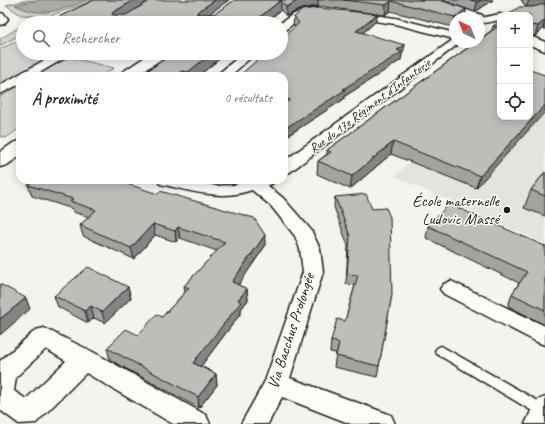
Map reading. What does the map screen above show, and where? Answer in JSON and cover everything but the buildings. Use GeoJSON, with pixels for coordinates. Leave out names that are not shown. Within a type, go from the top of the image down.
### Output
{"type":"FeatureCollection","features":[{"type":"Feature","properties":{"kind":"street"},"geometry":{"type":"LineString","coordinates":[[426,0],[488,22]]}},
{"type":"Feature","properties":{"kind":"street"},"geometry":{"type":"LineString","coordinates":[[288,22],[297,14],[304,12],[326,12]]}},
{"type":"Feature","properties":{"kind":"street"},"geometry":{"type":"LineString","coordinates":[[340,14],[382,18],[449,35]]}},
{"type":"Feature","properties":{"kind":"street"},"geometry":{"type":"LineString","coordinates":[[0,16],[4,19],[0,22]]}},
{"type":"Feature","properties":{"kind":"street"},"geometry":{"type":"LineString","coordinates":[[533,41],[545,47]]}},
{"type":"Feature","properties":{"kind":"street","name":"Rue du 17e Régiment d'Infanterie"},"geometry":{"type":"LineString","coordinates":[[288,166],[449,46]]}},
{"type":"Feature","properties":{"kind":"street"},"geometry":{"type":"LineString","coordinates":[[32,72],[54,60]]}},
{"type":"Feature","properties":{"kind":"street"},"geometry":{"type":"LineString","coordinates":[[132,72],[150,60]]}},
{"type":"Feature","properties":{"kind":"street"},"geometry":{"type":"LineString","coordinates":[[227,72],[241,60]]}},
{"type":"Feature","properties":{"kind":"street"},"geometry":{"type":"LineString","coordinates":[[0,90],[16,81]]}},
{"type":"Feature","properties":{"kind":"street"},"geometry":{"type":"LineString","coordinates":[[0,160],[16,150]]}},
{"type":"Feature","properties":{"kind":"street"},"geometry":{"type":"LineString","coordinates":[[184,184],[216,191],[236,190],[255,184]]}},
{"type":"Feature","properties":{"kind":"street","name":"Via Bacchus Prolongée"},"geometry":{"type":"LineString","coordinates":[[254,424],[276,384],[313,272],[310,249],[304,234],[263,184]]}},
{"type":"Feature","properties":{"kind":"street"},"geometry":{"type":"LineString","coordinates":[[451,289],[544,334]]}},
{"type":"Feature","properties":{"kind":"street"},"geometry":{"type":"LineString","coordinates":[[85,359],[197,424]]}},
{"type":"Feature","properties":{"kind":"street"},"geometry":{"type":"LineString","coordinates":[[276,384],[382,424]]}},
{"type":"Feature","properties":{"kind":"lane"},"geometry":{"type":"LineString","coordinates":[[441,351],[542,415]]}},
{"type":"Feature","properties":{"kind":"shaded area"},"geometry":{"type":"Polygon","coordinates":[[[28,0],[95,0],[50,16],[21,15],[6,5],[28,0]]]}},
{"type":"Feature","properties":{"kind":"shaded area"},"geometry":{"type":"Polygon","coordinates":[[[37,0],[87,0],[51,12],[34,12],[15,5],[37,0]]]}},
{"type":"Feature","properties":{"kind":"shaded area"},"geometry":{"type":"Polygon","coordinates":[[[16,29],[16,37],[0,46],[0,39],[16,29]]]}},
{"type":"Feature","properties":{"kind":"shaded area"},"geometry":{"type":"Polygon","coordinates":[[[16,41],[16,60],[44,60],[22,72],[16,72],[16,75],[0,84],[0,49],[16,41]]]}},
{"type":"Feature","properties":{"kind":"shaded area"},"geometry":{"type":"Polygon","coordinates":[[[63,60],[81,60],[114,68],[108,72],[43,72],[63,60]]]}},
{"type":"Feature","properties":{"kind":"shaded area","name":"École maternelle Ludovic Massé"},"geometry":{"type":"Polygon","coordinates":[[[497,86],[497,120],[533,120],[533,111],[545,87],[545,244],[394,176],[497,86]]]}},
{"type":"Feature","properties":{"kind":"shaded area"},"geometry":{"type":"Polygon","coordinates":[[[16,87],[16,131],[6,138],[0,136],[0,97],[16,87]]]}},
{"type":"Feature","properties":{"kind":"place","name":"École maternelle Ludovic Massé"},"geometry":{"type":"Point","coordinates":[507,210]}}]}
